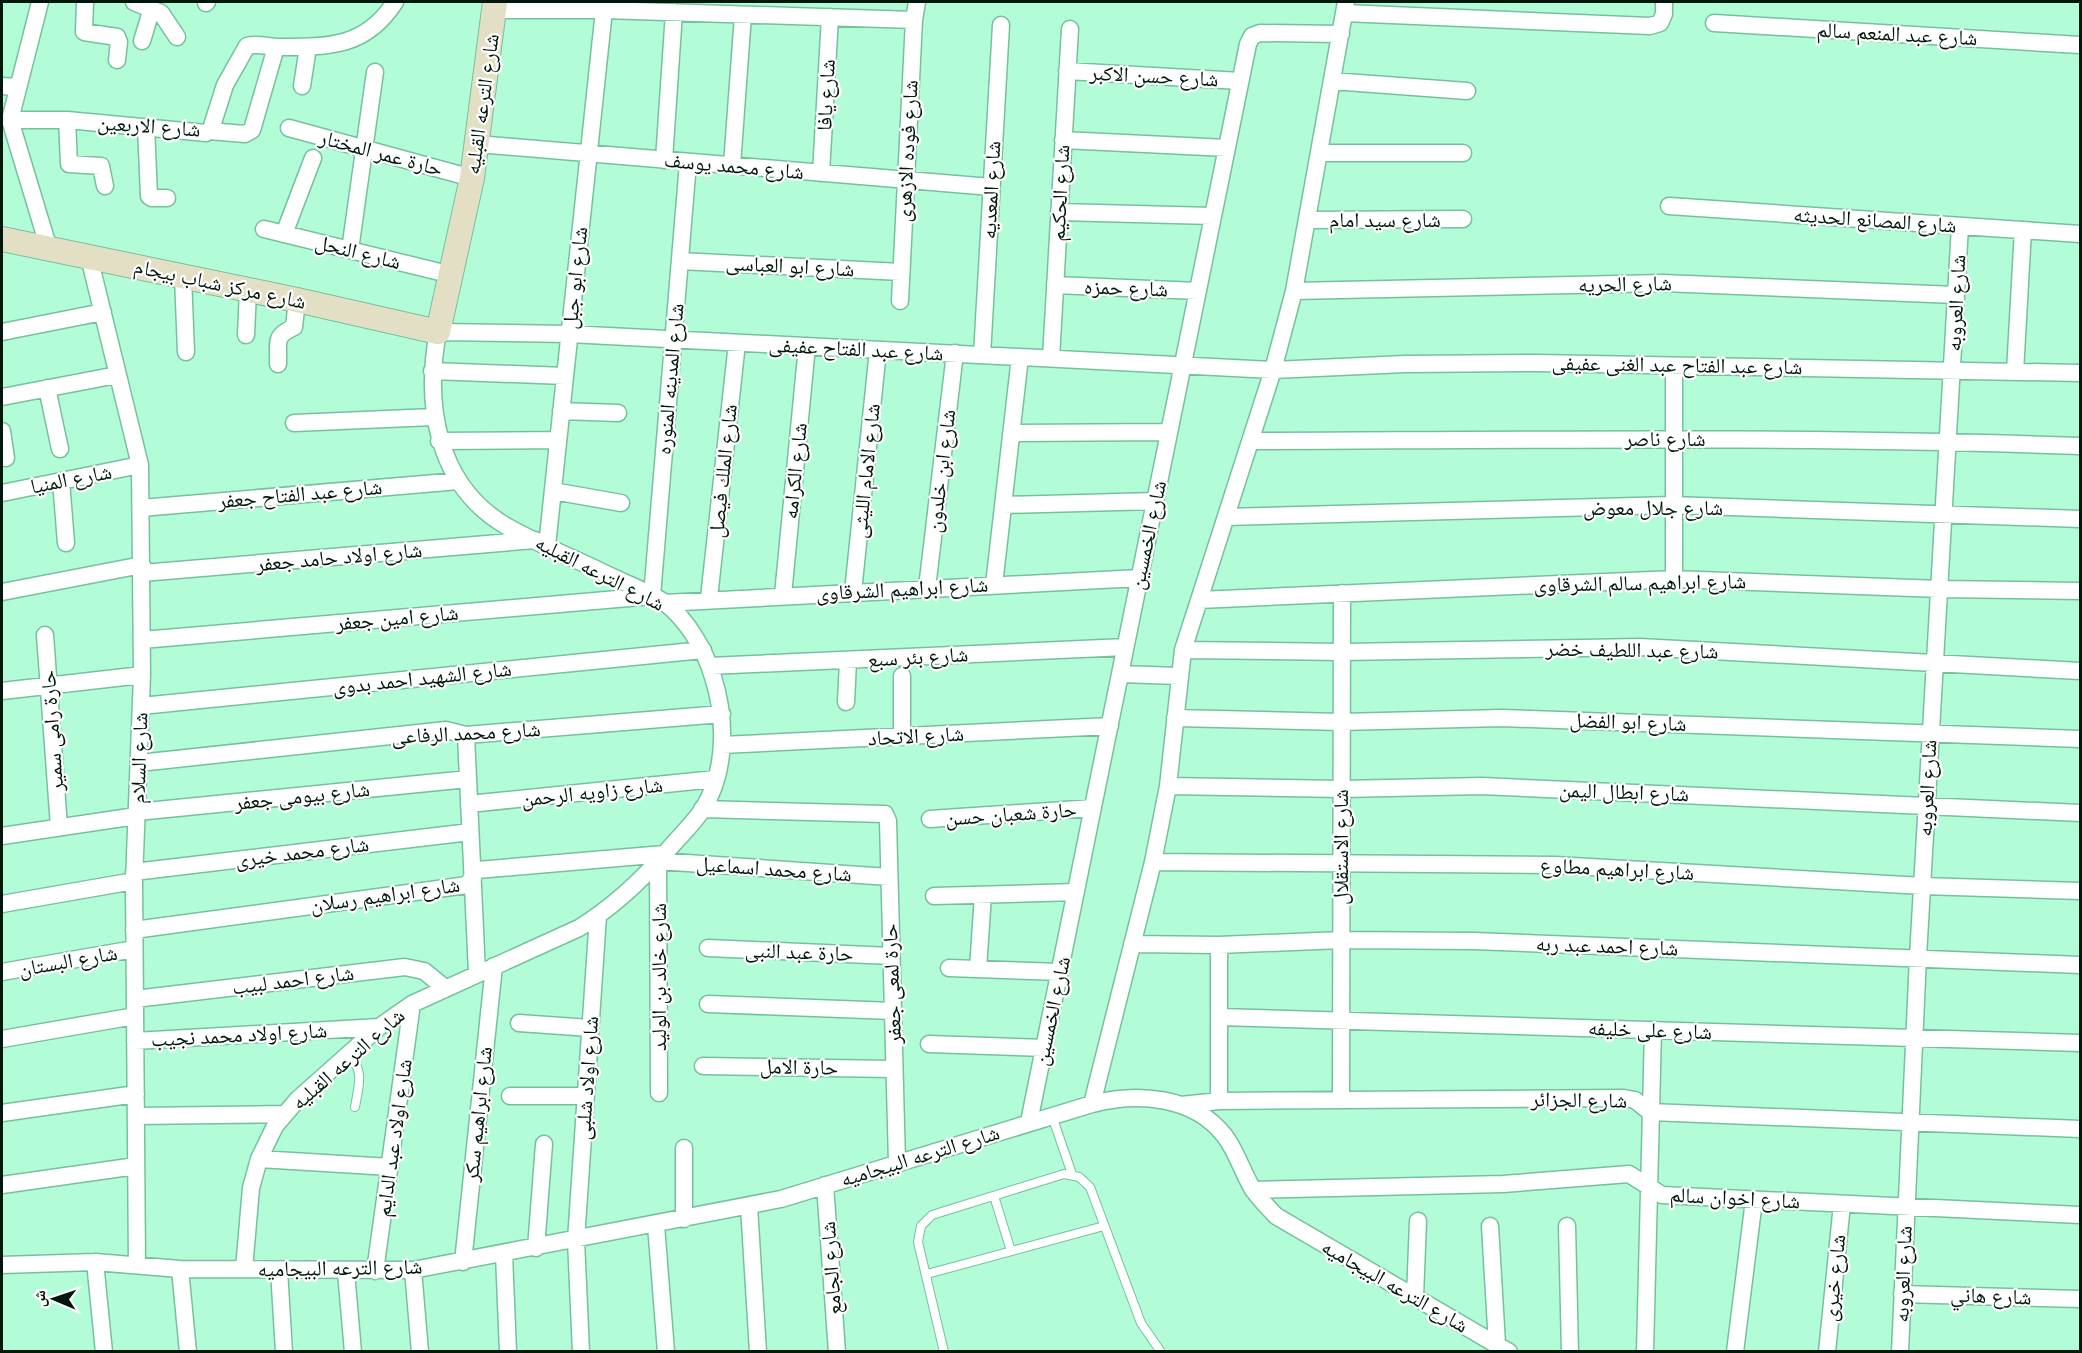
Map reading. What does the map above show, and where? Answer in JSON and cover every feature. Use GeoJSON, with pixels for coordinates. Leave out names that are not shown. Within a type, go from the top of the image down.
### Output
{"type":"FeatureCollection","features":[{"type":"Feature","properties":{"kind":"main road","name":"شارع الترعه القبليه"},"geometry":{"type":"LineString","coordinates":[[438,332],[452,275],[478,144],[494,6]]}},
{"type":"Feature","properties":{"kind":"main road","name":"شارع مركز شباب بيجام"},"geometry":{"type":"LineString","coordinates":[[2,239],[297,300],[438,332]]}},
{"type":"Feature","properties":{"kind":"street"},"geometry":{"type":"LineString","coordinates":[[2,250],[37,246],[10,120],[10,86],[40,2],[33,2]]}},
{"type":"Feature","properties":{"kind":"street"},"geometry":{"type":"LineString","coordinates":[[85,2],[84,31],[118,39],[117,60]]}},
{"type":"Feature","properties":{"kind":"street"},"geometry":{"type":"LineString","coordinates":[[134,2],[160,13],[177,37]]}},
{"type":"Feature","properties":{"kind":"street","name":"شارع الاربعين"},"geometry":{"type":"LineString","coordinates":[[10,120],[68,120],[209,131],[225,85],[246,48],[251,45],[308,46],[351,41],[371,31],[385,18],[395,2]]}},
{"type":"Feature","properties":{"kind":"street","name":"شارع فوده الازهرى"},"geometry":{"type":"LineString","coordinates":[[900,301],[914,20],[917,2]]}},
{"type":"Feature","properties":{"kind":"street"},"geometry":{"type":"LineString","coordinates":[[1092,1104],[1153,862],[1168,786],[1183,650],[1273,370],[1294,291],[1345,7],[1650,26],[1660,23],[1664,14],[1664,2]]}},
{"type":"Feature","properties":{"kind":"street"},"geometry":{"type":"LineString","coordinates":[[494,6],[914,20]]}},
{"type":"Feature","properties":{"kind":"street"},"geometry":{"type":"LineString","coordinates":[[142,41],[152,8]]}},
{"type":"Feature","properties":{"kind":"street","name":"شارع ابو جبل"},"geometry":{"type":"LineString","coordinates":[[542,543],[553,491],[604,10]]}},
{"type":"Feature","properties":{"kind":"street"},"geometry":{"type":"LineString","coordinates":[[664,160],[674,12]]}},
{"type":"Feature","properties":{"kind":"street"},"geometry":{"type":"LineString","coordinates":[[732,165],[743,15]]}},
{"type":"Feature","properties":{"kind":"street","name":"شارع يافا"},"geometry":{"type":"LineString","coordinates":[[821,173],[830,17]]}},
{"type":"Feature","properties":{"kind":"street","name":"شارع عبد المنعم سالم"},"geometry":{"type":"LineString","coordinates":[[1714,23],[2080,45]]}},
{"type":"Feature","properties":{"kind":"street","name":"شارع المعديه"},"geometry":{"type":"LineString","coordinates":[[982,355],[1000,25]]}},
{"type":"Feature","properties":{"kind":"street","name":"شارع الحكيم"},"geometry":{"type":"LineString","coordinates":[[1051,358],[1070,29]]}},
{"type":"Feature","properties":{"kind":"street","name":"شارع الخمسين"},"geometry":{"type":"LineString","coordinates":[[1029,1122],[1248,44],[1256,34],[1341,34]]}},
{"type":"Feature","properties":{"kind":"street"},"geometry":{"type":"LineString","coordinates":[[302,86],[308,46]]}},
{"type":"Feature","properties":{"kind":"street"},"geometry":{"type":"LineString","coordinates":[[209,131],[245,134],[252,130],[276,47]]}},
{"type":"Feature","properties":{"kind":"street","name":"شارع حسن الاكبر"},"geometry":{"type":"LineString","coordinates":[[1067,71],[1240,81]]}},
{"type":"Feature","properties":{"kind":"street"},"geometry":{"type":"LineString","coordinates":[[350,250],[375,72]]}},
{"type":"Feature","properties":{"kind":"street"},"geometry":{"type":"LineString","coordinates":[[1332,81],[1467,91]]}},
{"type":"Feature","properties":{"kind":"street"},"geometry":{"type":"LineString","coordinates":[[68,120],[69,164],[101,166],[105,186]]}},
{"type":"Feature","properties":{"kind":"street"},"geometry":{"type":"LineString","coordinates":[[146,127],[149,196],[167,198]]}},
{"type":"Feature","properties":{"kind":"street","name":"حارة عمر المختار"},"geometry":{"type":"LineString","coordinates":[[289,128],[472,178]]}},
{"type":"Feature","properties":{"kind":"street"},"geometry":{"type":"LineString","coordinates":[[1063,140],[1227,148]]}},
{"type":"Feature","properties":{"kind":"street","name":"شارع محمد يوسف"},"geometry":{"type":"LineString","coordinates":[[478,144],[991,188]]}},
{"type":"Feature","properties":{"kind":"street"},"geometry":{"type":"LineString","coordinates":[[1319,153],[1463,153]]}},
{"type":"Feature","properties":{"kind":"street"},"geometry":{"type":"LineString","coordinates":[[285,234],[313,158]]}},
{"type":"Feature","properties":{"kind":"street","name":"شارع المدينه المنوره"},"geometry":{"type":"LineString","coordinates":[[658,599],[674,339],[688,163]]}},
{"type":"Feature","properties":{"kind":"street","name":"شارع المصانع الحديثه"},"geometry":{"type":"LineString","coordinates":[[1670,206],[2080,234]]}},
{"type":"Feature","properties":{"kind":"street"},"geometry":{"type":"LineString","coordinates":[[1059,212],[1213,216]]}},
{"type":"Feature","properties":{"kind":"street","name":"شارع سيد امام"},"geometry":{"type":"LineString","coordinates":[[1307,220],[1463,219]]}},
{"type":"Feature","properties":{"kind":"street","name":"شارع العروبه"},"geometry":{"type":"LineString","coordinates":[[1900,1352],[1933,664],[1940,589],[1946,441],[1960,226]]}},
{"type":"Feature","properties":{"kind":"street","name":"شارع النحل"},"geometry":{"type":"LineString","coordinates":[[264,229],[452,275]]}},
{"type":"Feature","properties":{"kind":"street"},"geometry":{"type":"LineString","coordinates":[[2015,372],[2023,230]]}},
{"type":"Feature","properties":{"kind":"street","name":"شارع السلام"},"geometry":{"type":"LineString","coordinates":[[89,257],[140,465],[142,675],[134,877],[137,1265]]}},
{"type":"Feature","properties":{"kind":"street","name":"شارع ابو العباسى"},"geometry":{"type":"LineString","coordinates":[[680,261],[901,272]]}},
{"type":"Feature","properties":{"kind":"street"},"geometry":{"type":"LineString","coordinates":[[183,276],[186,352]]}},
{"type":"Feature","properties":{"kind":"street","name":"شارع الحريه"},"geometry":{"type":"LineString","coordinates":[[1294,291],[1663,283],[1956,295]]}},
{"type":"Feature","properties":{"kind":"street","name":"شارع حمزه"},"geometry":{"type":"LineString","coordinates":[[1055,285],[1198,291]]}},
{"type":"Feature","properties":{"kind":"street"},"geometry":{"type":"LineString","coordinates":[[246,335],[248,290]]}},
{"type":"Feature","properties":{"kind":"street"},"geometry":{"type":"LineString","coordinates":[[278,364],[279,335],[283,330],[294,327],[297,300]]}},
{"type":"Feature","properties":{"kind":"street"},"geometry":{"type":"LineString","coordinates":[[2,332],[102,312]]}},
{"type":"Feature","properties":{"kind":"street","name":"شارع عبد الفتاح عفيفى"},"geometry":{"type":"LineString","coordinates":[[438,332],[569,334],[1273,370]]}},
{"type":"Feature","properties":{"kind":"street","name":"شارع الترعه القبليه"},"geometry":{"type":"LineString","coordinates":[[244,1269],[250,1188],[259,1158],[285,1114],[379,1027],[412,1004],[579,928],[598,916],[630,891],[661,858],[702,809],[715,779],[722,745],[722,714],[710,666],[703,650],[675,613],[658,599],[507,526],[480,506],[459,481],[439,441],[433,417],[432,371],[438,332]]}},
{"type":"Feature","properties":{"kind":"street","name":"شارع الملك فيصل"},"geometry":{"type":"LineString","coordinates":[[709,598],[737,343]]}},
{"type":"Feature","properties":{"kind":"street","name":"شارع الكرامه"},"geometry":{"type":"LineString","coordinates":[[783,595],[807,346]]}},
{"type":"Feature","properties":{"kind":"street","name":"شارع الامام الليثى"},"geometry":{"type":"LineString","coordinates":[[853,592],[878,350]]}},
{"type":"Feature","properties":{"kind":"street","name":"شارع ابن خلدون"},"geometry":{"type":"LineString","coordinates":[[927,588],[955,353]]}},
{"type":"Feature","properties":{"kind":"street"},"geometry":{"type":"LineString","coordinates":[[994,585],[1020,357]]}},
{"type":"Feature","properties":{"kind":"street","name":"شارع عبد الفتاح عبد الغنى عفيفى"},"geometry":{"type":"LineString","coordinates":[[1273,370],[1527,363],[2080,373]]}},
{"type":"Feature","properties":{"kind":"street"},"geometry":{"type":"LineString","coordinates":[[1674,366],[1672,505],[1674,579]]}},
{"type":"Feature","properties":{"kind":"street"},"geometry":{"type":"LineString","coordinates":[[432,371],[565,376]]}},
{"type":"Feature","properties":{"kind":"street"},"geometry":{"type":"LineString","coordinates":[[2,397],[117,375]]}},
{"type":"Feature","properties":{"kind":"street"},"geometry":{"type":"LineString","coordinates":[[47,388],[60,449]]}},
{"type":"Feature","properties":{"kind":"street"},"geometry":{"type":"LineString","coordinates":[[561,411],[618,413]]}},
{"type":"Feature","properties":{"kind":"street"},"geometry":{"type":"LineString","coordinates":[[294,423],[433,417]]}},
{"type":"Feature","properties":{"kind":"street"},"geometry":{"type":"LineString","coordinates":[[2,431],[6,458]]}},
{"type":"Feature","properties":{"kind":"street"},"geometry":{"type":"LineString","coordinates":[[1011,433],[1169,432]]}},
{"type":"Feature","properties":{"kind":"street","name":"شارع ناصر"},"geometry":{"type":"LineString","coordinates":[[1250,441],[1673,439],[1946,441],[2080,446]]}},
{"type":"Feature","properties":{"kind":"street"},"geometry":{"type":"LineString","coordinates":[[439,441],[558,440]]}},
{"type":"Feature","properties":{"kind":"street","name":"شارع المنيا"},"geometry":{"type":"LineString","coordinates":[[2,493],[140,465]]}},
{"type":"Feature","properties":{"kind":"street"},"geometry":{"type":"LineString","coordinates":[[61,481],[66,543]]}},
{"type":"Feature","properties":{"kind":"street","name":"شارع عبد الفتاح جعفر"},"geometry":{"type":"LineString","coordinates":[[141,508],[459,481]]}},
{"type":"Feature","properties":{"kind":"street"},"geometry":{"type":"LineString","coordinates":[[553,491],[621,503]]}},
{"type":"Feature","properties":{"kind":"street"},"geometry":{"type":"LineString","coordinates":[[1003,505],[1155,501]]}},
{"type":"Feature","properties":{"kind":"street","name":"شارع جلال معوض"},"geometry":{"type":"LineString","coordinates":[[1226,517],[1672,505],[2080,519]]}},
{"type":"Feature","properties":{"kind":"street","name":"شارع اولاد حامد جعفر"},"geometry":{"type":"LineString","coordinates":[[2,592],[142,569],[542,543]]}},
{"type":"Feature","properties":{"kind":"street","name":"شارع ابراهيم الشرقاوى"},"geometry":{"type":"LineString","coordinates":[[658,599],[1140,578]]}},
{"type":"Feature","properties":{"kind":"street","name":"شارع ابراهيم سالم الشرقاوى"},"geometry":{"type":"LineString","coordinates":[[1199,600],[1674,579],[1940,589],[2080,591]]}},
{"type":"Feature","properties":{"kind":"street","name":"شارع الاستقلال"},"geometry":{"type":"LineString","coordinates":[[1341,1100],[1342,593]]}},
{"type":"Feature","properties":{"kind":"street","name":"شارع امين جعفر"},"geometry":{"type":"LineString","coordinates":[[142,640],[658,599]]}},
{"type":"Feature","properties":{"kind":"street","name":"حارة رامى سمير"},"geometry":{"type":"LineString","coordinates":[[45,635],[59,827]]}},
{"type":"Feature","properties":{"kind":"street","name":"شارع بئر سبع"},"geometry":{"type":"LineString","coordinates":[[710,666],[1125,647]]}},
{"type":"Feature","properties":{"kind":"street","name":"شارع عبد اللطيف خضر"},"geometry":{"type":"LineString","coordinates":[[1183,650],[1342,652],[1640,647],[2080,671]]}},
{"type":"Feature","properties":{"kind":"street","name":"شارع الشهيد احمد بدوى"},"geometry":{"type":"LineString","coordinates":[[141,706],[703,650]]}},
{"type":"Feature","properties":{"kind":"street"},"geometry":{"type":"LineString","coordinates":[[846,702],[848,660]]}},
{"type":"Feature","properties":{"kind":"street"},"geometry":{"type":"LineString","coordinates":[[1120,674],[1179,675]]}},
{"type":"Feature","properties":{"kind":"street"},"geometry":{"type":"LineString","coordinates":[[2,691],[142,675]]}},
{"type":"Feature","properties":{"kind":"street"},"geometry":{"type":"LineString","coordinates":[[902,676],[902,737]]}},
{"type":"Feature","properties":{"kind":"street","name":"شارع محمد الرفاعى"},"geometry":{"type":"LineString","coordinates":[[139,763],[446,730],[466,735],[722,714]]}},
{"type":"Feature","properties":{"kind":"street","name":"شارع ابو الفضل"},"geometry":{"type":"LineString","coordinates":[[1175,718],[1341,722],[1502,718],[2080,739]]}},
{"type":"Feature","properties":{"kind":"street","name":"شارع الاتحاد"},"geometry":{"type":"LineString","coordinates":[[722,745],[1110,726]]}},
{"type":"Feature","properties":{"kind":"street"},"geometry":{"type":"LineString","coordinates":[[466,735],[477,973]]}},
{"type":"Feature","properties":{"kind":"street","name":"شارع بيومى جعفر"},"geometry":{"type":"LineString","coordinates":[[2,836],[137,814],[468,779]]}},
{"type":"Feature","properties":{"kind":"street","name":"شارع زاويه الرحمن"},"geometry":{"type":"LineString","coordinates":[[469,804],[715,779]]}},
{"type":"Feature","properties":{"kind":"street","name":"شارع ابطال اليمن"},"geometry":{"type":"LineString","coordinates":[[1168,786],[1342,789],[1482,786],[2080,813]]}},
{"type":"Feature","properties":{"kind":"street","name":"حارة شعبان حسن"},"geometry":{"type":"LineString","coordinates":[[930,819],[1093,808]]}},
{"type":"Feature","properties":{"kind":"street","name":"حارة لمعى جعفر"},"geometry":{"type":"LineString","coordinates":[[702,809],[885,814],[888,821],[897,1162]]}},
{"type":"Feature","properties":{"kind":"street","name":"شارع محمد خيرى"},"geometry":{"type":"LineString","coordinates":[[2,904],[134,877],[470,832]]}},
{"type":"Feature","properties":{"kind":"street","name":"شارع ابراهيم رسلان"},"geometry":{"type":"LineString","coordinates":[[134,930],[467,885],[477,870],[661,858]]}},
{"type":"Feature","properties":{"kind":"street","name":"شارع محمد اسماعيل"},"geometry":{"type":"LineString","coordinates":[[661,858],[889,877]]}},
{"type":"Feature","properties":{"kind":"street","name":"شارع خالد بن الوليد"},"geometry":{"type":"LineString","coordinates":[[659,1093],[661,858]]}},
{"type":"Feature","properties":{"kind":"street","name":"شارع ابراهيم مطاوع"},"geometry":{"type":"LineString","coordinates":[[1153,862],[1555,865],[1923,886],[2080,891]]}},
{"type":"Feature","properties":{"kind":"street"},"geometry":{"type":"LineString","coordinates":[[934,896],[1076,892]]}},
{"type":"Feature","properties":{"kind":"street"},"geometry":{"type":"LineString","coordinates":[[978,969],[983,895]]}},
{"type":"Feature","properties":{"kind":"street","name":"شارع اولاد شلبى"},"geometry":{"type":"LineString","coordinates":[[580,1352],[576,1240],[598,916]]}},
{"type":"Feature","properties":{"kind":"street","name":"شارع احمد عبد ربه"},"geometry":{"type":"LineString","coordinates":[[1132,944],[1219,945],[1341,940],[1474,941],[2080,965]]}},
{"type":"Feature","properties":{"kind":"street"},"geometry":{"type":"LineString","coordinates":[[1219,945],[1219,1101]]}},
{"type":"Feature","properties":{"kind":"street","name":"حارة عبد النبى"},"geometry":{"type":"LineString","coordinates":[[708,948],[891,956]]}},
{"type":"Feature","properties":{"kind":"street","name":"شارع البستان"},"geometry":{"type":"LineString","coordinates":[[2,972],[134,949]]}},
{"type":"Feature","properties":{"kind":"street","name":"شارع ابراهيم سكر"},"geometry":{"type":"LineString","coordinates":[[463,1262],[494,966]]}},
{"type":"Feature","properties":{"kind":"street","name":"شارع احمد لبيب"},"geometry":{"type":"LineString","coordinates":[[135,999],[405,967],[424,971],[445,988]]}},
{"type":"Feature","properties":{"kind":"street"},"geometry":{"type":"LineString","coordinates":[[949,968],[1060,972]]}},
{"type":"Feature","properties":{"kind":"street","name":"شارع اولاد عبد الدايم"},"geometry":{"type":"LineString","coordinates":[[375,1271],[412,1004]]}},
{"type":"Feature","properties":{"kind":"street"},"geometry":{"type":"LineString","coordinates":[[708,1004],[893,1011]]}},
{"type":"Feature","properties":{"kind":"street"},"geometry":{"type":"LineString","coordinates":[[2,1039],[135,1016]]}},
{"type":"Feature","properties":{"kind":"street","name":"شارع على خليفه"},"geometry":{"type":"LineString","coordinates":[[1219,1017],[2080,1043]]}},
{"type":"Feature","properties":{"kind":"street"},"geometry":{"type":"LineString","coordinates":[[519,1023],[590,1028]]}},
{"type":"Feature","properties":{"kind":"street","name":"شارع اولاد محمد نجيب"},"geometry":{"type":"LineString","coordinates":[[135,1041],[379,1027]]}},
{"type":"Feature","properties":{"kind":"street"},"geometry":{"type":"LineString","coordinates":[[1645,1352],[1653,1030]]}},
{"type":"Feature","properties":{"kind":"street"},"geometry":{"type":"LineString","coordinates":[[929,1044],[1044,1048]]}},
{"type":"Feature","properties":{"kind":"street","name":"حارة الامل"},"geometry":{"type":"LineString","coordinates":[[703,1066],[894,1069]]}},
{"type":"Feature","properties":{"kind":"street"},"geometry":{"type":"LineString","coordinates":[[2,1113],[136,1094]]}},
{"type":"Feature","properties":{"kind":"street"},"geometry":{"type":"LineString","coordinates":[[510,1096],[585,1096]]}},
{"type":"Feature","properties":{"kind":"street","name":"شارع الترعه البيجاميه"},"geometry":{"type":"LineString","coordinates":[[2,1264],[95,1262],[180,1269],[346,1272],[413,1270],[749,1206],[1092,1104],[1142,1096],[1180,1105],[1202,1115],[1226,1137],[1253,1190],[1276,1216],[1503,1348]]}},
{"type":"Feature","properties":{"kind":"street","name":"شارع الجزائر"},"geometry":{"type":"LineString","coordinates":[[1180,1105],[1219,1101],[1630,1098],[1650,1112],[2080,1129]]}},
{"type":"Feature","properties":{"kind":"street"},"geometry":{"type":"LineString","coordinates":[[136,1116],[285,1114]]}},
{"type":"Feature","properties":{"kind":"street"},"geometry":{"type":"LineString","coordinates":[[536,1248],[544,1144]]}},
{"type":"Feature","properties":{"kind":"street"},"geometry":{"type":"LineString","coordinates":[[684,1148],[684,1220]]}},
{"type":"Feature","properties":{"kind":"street"},"geometry":{"type":"LineString","coordinates":[[259,1158],[390,1167]]}},
{"type":"Feature","properties":{"kind":"street"},"geometry":{"type":"LineString","coordinates":[[2,1185],[136,1166]]}},
{"type":"Feature","properties":{"kind":"street","name":"شارع اخوان سالم"},"geometry":{"type":"LineString","coordinates":[[1253,1190],[1503,1184],[1629,1174],[1662,1195],[2080,1215]]}},
{"type":"Feature","properties":{"kind":"street","name":"شارع الجامع"},"geometry":{"type":"LineString","coordinates":[[825,1185],[837,1352]]}},
{"type":"Feature","properties":{"kind":"street"},"geometry":{"type":"LineString","coordinates":[[1735,1352],[1754,1200]]}},
{"type":"Feature","properties":{"kind":"street","name":"شارع خيرى"},"geometry":{"type":"LineString","coordinates":[[1827,1352],[1842,1204]]}},
{"type":"Feature","properties":{"kind":"street"},"geometry":{"type":"LineString","coordinates":[[749,1206],[758,1352]]}},
{"type":"Feature","properties":{"kind":"street"},"geometry":{"type":"LineString","coordinates":[[1415,1298],[1418,1221]]}},
{"type":"Feature","properties":{"kind":"street"},"geometry":{"type":"LineString","coordinates":[[656,1225],[666,1352]]}},
{"type":"Feature","properties":{"kind":"street"},"geometry":{"type":"LineString","coordinates":[[1490,1226],[1503,1348]]}},
{"type":"Feature","properties":{"kind":"street"},"geometry":{"type":"LineString","coordinates":[[1566,1226],[1570,1352]]}},
{"type":"Feature","properties":{"kind":"street"},"geometry":{"type":"LineString","coordinates":[[504,1254],[508,1352]]}},
{"type":"Feature","properties":{"kind":"street"},"geometry":{"type":"LineString","coordinates":[[95,1262],[104,1352]]}},
{"type":"Feature","properties":{"kind":"street"},"geometry":{"type":"LineString","coordinates":[[180,1269],[188,1352]]}},
{"type":"Feature","properties":{"kind":"street"},"geometry":{"type":"LineString","coordinates":[[279,1270],[284,1352]]}},
{"type":"Feature","properties":{"kind":"street"},"geometry":{"type":"LineString","coordinates":[[413,1270],[420,1352]]}},
{"type":"Feature","properties":{"kind":"street"},"geometry":{"type":"LineString","coordinates":[[346,1272],[352,1352]]}},
{"type":"Feature","properties":{"kind":"street","name":"شارع هاني"},"geometry":{"type":"LineString","coordinates":[[1902,1294],[2080,1299]]}},
{"type":"Feature","properties":{"kind":"lane"},"geometry":{"type":"LineString","coordinates":[[347,1055],[356,1063],[360,1075],[355,1107]]}},
{"type":"Feature","properties":{"kind":"lane"},"geometry":{"type":"LineString","coordinates":[[1052,1116],[1072,1174]]}},
{"type":"Feature","properties":{"kind":"lane"},"geometry":{"type":"LineString","coordinates":[[944,1352],[918,1242],[921,1226],[925,1220],[932,1215],[1072,1174],[1090,1187],[1141,1323],[1161,1352]]}},
{"type":"Feature","properties":{"kind":"lane"},"geometry":{"type":"LineString","coordinates":[[994,1196],[1011,1251]]}},
{"type":"Feature","properties":{"kind":"lane"},"geometry":{"type":"LineString","coordinates":[[927,1274],[1104,1226]]}}]}
